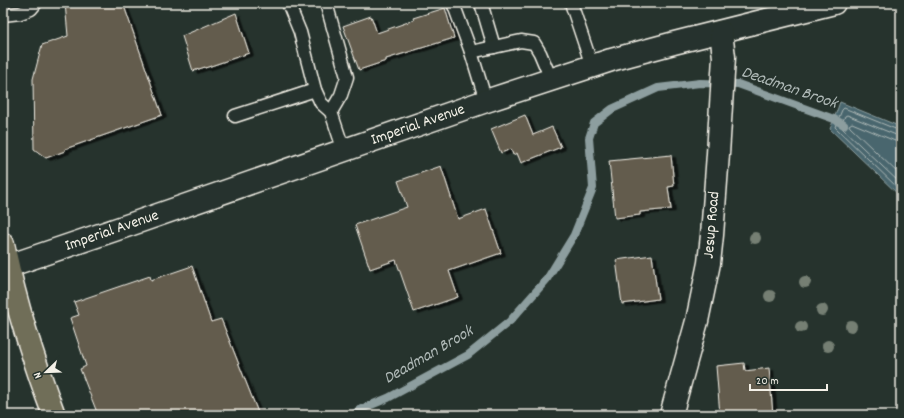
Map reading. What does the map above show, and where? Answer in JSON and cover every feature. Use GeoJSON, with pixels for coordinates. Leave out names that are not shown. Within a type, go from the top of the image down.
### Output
{"type":"FeatureCollection","features":[{"type":"Feature","properties":{"kind":"main road"},"geometry":{"type":"LineString","coordinates":[[3,244],[20,316],[54,415]]}},
{"type":"Feature","properties":{"kind":"street","name":"Imperial Avenue"},"geometry":{"type":"LineString","coordinates":[[8,266],[486,101],[592,66],[674,42],[721,32],[834,3]]}},
{"type":"Feature","properties":{"kind":"street","name":"Jesup Road"},"geometry":{"type":"LineString","coordinates":[[671,415],[697,321],[709,263],[724,57],[721,32]]}},
{"type":"Feature","properties":{"kind":"lane"},"geometry":{"type":"LineString","coordinates":[[3,15],[20,13],[31,9],[36,3]]}},
{"type":"Feature","properties":{"kind":"lane"},"geometry":{"type":"LineString","coordinates":[[288,3],[300,32],[316,90],[321,103],[331,112],[344,150]]}},
{"type":"Feature","properties":{"kind":"lane"},"geometry":{"type":"LineString","coordinates":[[326,3],[347,77],[341,96],[331,112]]}},
{"type":"Feature","properties":{"kind":"lane"},"geometry":{"type":"LineString","coordinates":[[453,3],[486,101]]}},
{"type":"Feature","properties":{"kind":"lane"},"geometry":{"type":"LineString","coordinates":[[481,3],[494,47]]}},
{"type":"Feature","properties":{"kind":"lane"},"geometry":{"type":"LineString","coordinates":[[571,3],[592,66]]}},
{"type":"Feature","properties":{"kind":"lane"},"geometry":{"type":"LineString","coordinates":[[470,52],[521,41],[534,43],[540,53],[551,80]]}},
{"type":"Feature","properties":{"kind":"lane"},"geometry":{"type":"LineString","coordinates":[[235,116],[316,90]]}},
{"type":"Feature","properties":{"kind":"water"},"geometry":{"type":"Polygon","coordinates":[[[840,102],[901,127],[901,197],[830,129],[840,102]]]}},
{"type":"Feature","properties":{"kind":"building"},"geometry":{"type":"Polygon","coordinates":[[[65,3],[123,3],[162,115],[65,149],[65,151],[46,158],[34,149],[33,79],[42,45],[68,36],[65,3]]]}},
{"type":"Feature","properties":{"kind":"building"},"geometry":{"type":"Polygon","coordinates":[[[445,8],[454,38],[386,59],[386,61],[359,70],[343,26],[371,16],[377,33],[414,20],[413,18],[445,8]]]}},
{"type":"Feature","properties":{"kind":"building"},"geometry":{"type":"Polygon","coordinates":[[[236,13],[249,53],[193,71],[182,36],[236,13]]]}},
{"type":"Feature","properties":{"kind":"building"},"geometry":{"type":"Polygon","coordinates":[[[525,115],[533,135],[552,127],[561,147],[521,163],[517,153],[513,155],[511,149],[501,153],[491,129],[525,115]]]}},
{"type":"Feature","properties":{"kind":"building"},"geometry":{"type":"Polygon","coordinates":[[[671,155],[674,186],[668,187],[671,209],[640,212],[640,215],[615,218],[609,161],[671,155]]]}},
{"type":"Feature","properties":{"kind":"building"},"geometry":{"type":"Polygon","coordinates":[[[441,166],[458,219],[486,209],[501,253],[449,271],[458,297],[414,312],[396,260],[370,269],[355,225],[407,207],[398,181],[441,166]]]}},
{"type":"Feature","properties":{"kind":"building"},"geometry":{"type":"Polygon","coordinates":[[[652,255],[658,299],[622,304],[616,260],[652,255]]]}},
{"type":"Feature","properties":{"kind":"building"},"geometry":{"type":"Polygon","coordinates":[[[192,266],[211,322],[221,319],[259,415],[98,415],[80,369],[86,366],[70,318],[79,315],[74,302],[150,276],[151,280],[192,266]]]}},
{"type":"Feature","properties":{"kind":"building"},"geometry":{"type":"Polygon","coordinates":[[[744,363],[745,371],[769,368],[773,415],[720,415],[716,366],[744,363]]]}},
{"type":"Feature","properties":{"kind":"waterway","name":"Deadman Brook"},"geometry":{"type":"LineString","coordinates":[[353,415],[359,410],[388,398],[468,355],[510,321],[547,279],[574,235],[593,188],[589,138],[594,123],[612,109],[658,88],[700,83],[738,84],[834,119],[844,125]]}}]}
